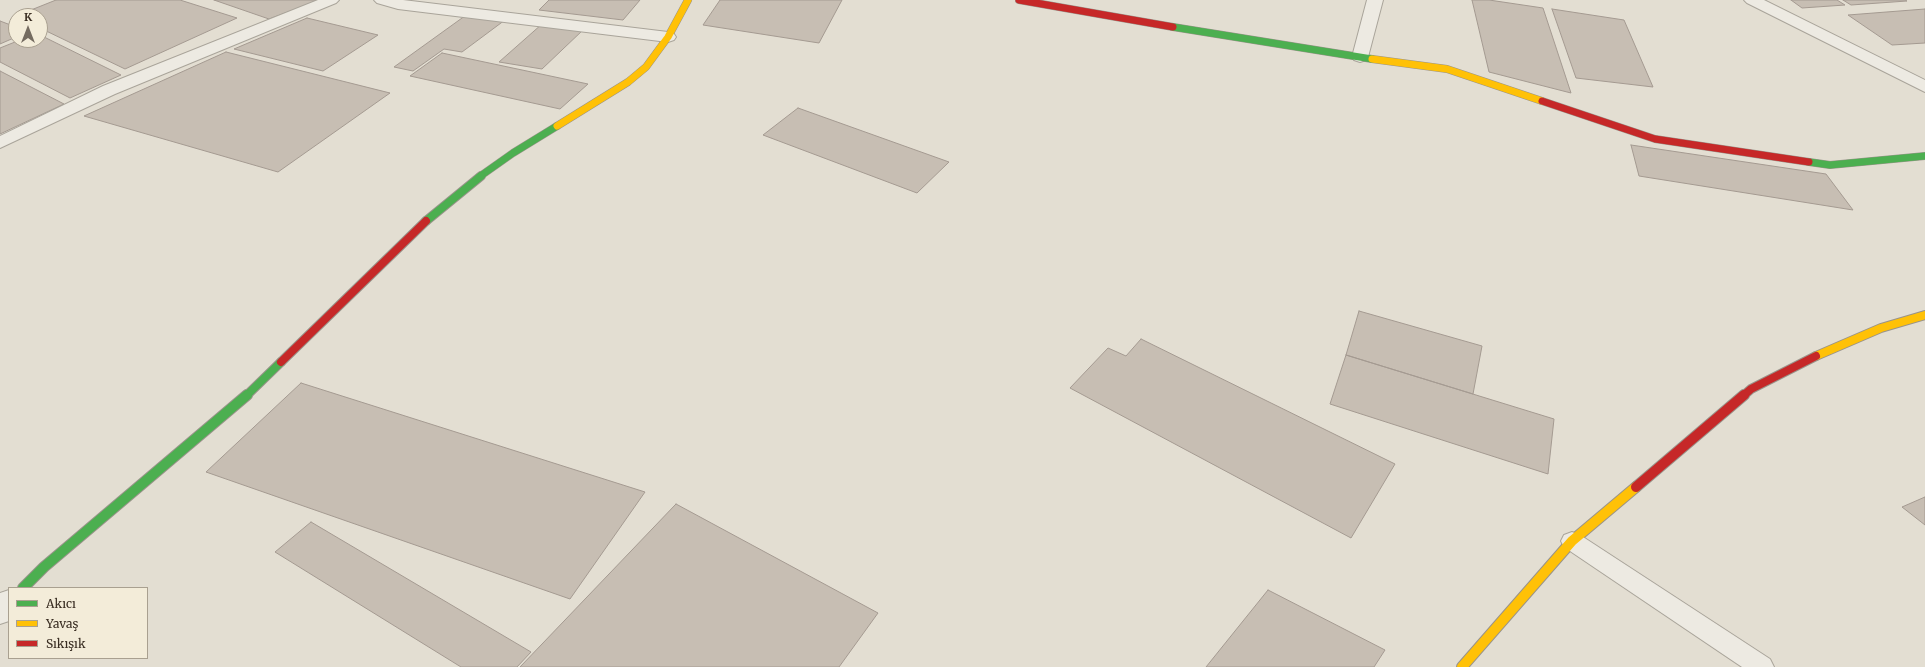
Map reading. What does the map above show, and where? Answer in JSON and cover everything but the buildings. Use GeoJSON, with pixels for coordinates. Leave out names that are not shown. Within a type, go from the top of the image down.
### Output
{"type":"FeatureCollection","features":[{"type":"Feature","properties":{"kind":"street"},"geometry":{"type":"LineString","coordinates":[[0,143],[109,90],[331,0]]}},
{"type":"Feature","properties":{"kind":"street"},"geometry":{"type":"LineString","coordinates":[[382,0],[398,4],[668,37]]}},
{"type":"Feature","properties":{"kind":"street"},"geometry":{"type":"LineString","coordinates":[[24,587],[44,567],[243,399],[431,216],[471,183],[513,153],[628,82],[646,67],[668,37],[688,0]]}},
{"type":"Feature","properties":{"kind":"street"},"geometry":{"type":"LineString","coordinates":[[1019,0],[1300,48],[1447,69],[1655,139],[1830,164],[1925,156]]}},
{"type":"Feature","properties":{"kind":"street"},"geometry":{"type":"LineString","coordinates":[[1360,57],[1375,0]]}},
{"type":"Feature","properties":{"kind":"street"},"geometry":{"type":"LineString","coordinates":[[1752,0],[1925,87]]}},
{"type":"Feature","properties":{"kind":"street"},"geometry":{"type":"LineString","coordinates":[[1462,667],[1572,541],[1751,389],[1818,354],[1881,328],[1925,315]]}},
{"type":"Feature","properties":{"kind":"street"},"geometry":{"type":"LineString","coordinates":[[0,612],[8,603]]}},
{"type":"Feature","properties":{"kind":"lane"},"geometry":{"type":"LineString","coordinates":[[1572,541],[1762,667]]}},
{"type":"Feature","properties":{"kind":"traffic: fast"},"geometry":{"type":"LineString","coordinates":[[1173,27],[1308,50],[1372,59]]}},
{"type":"Feature","properties":{"kind":"traffic: fast"},"geometry":{"type":"LineString","coordinates":[[426,221],[471,183],[513,153],[557,126]]}},
{"type":"Feature","properties":{"kind":"traffic: fast"},"geometry":{"type":"LineString","coordinates":[[1809,162],[1830,165],[1925,156]]}},
{"type":"Feature","properties":{"kind":"traffic: fast"},"geometry":{"type":"LineString","coordinates":[[24,587],[44,567],[243,399],[281,362]]}},
{"type":"Feature","properties":{"kind":"traffic: slow"},"geometry":{"type":"LineString","coordinates":[[557,126],[628,82],[646,67],[668,37],[688,0]]}},
{"type":"Feature","properties":{"kind":"traffic: slow"},"geometry":{"type":"LineString","coordinates":[[1372,59],[1447,69],[1542,101]]}},
{"type":"Feature","properties":{"kind":"traffic: slow"},"geometry":{"type":"LineString","coordinates":[[1816,356],[1881,328],[1925,315]]}},
{"type":"Feature","properties":{"kind":"traffic: slow"},"geometry":{"type":"LineString","coordinates":[[1462,667],[1572,541],[1636,487]]}},
{"type":"Feature","properties":{"kind":"traffic: jam"},"geometry":{"type":"LineString","coordinates":[[1019,0],[1173,27]]}},
{"type":"Feature","properties":{"kind":"traffic: jam"},"geometry":{"type":"LineString","coordinates":[[1542,101],[1655,139],[1809,162]]}},
{"type":"Feature","properties":{"kind":"traffic: jam"},"geometry":{"type":"LineString","coordinates":[[281,362],[426,221]]}},
{"type":"Feature","properties":{"kind":"traffic: jam"},"geometry":{"type":"LineString","coordinates":[[1636,487],[1751,389],[1816,356]]}}]}
